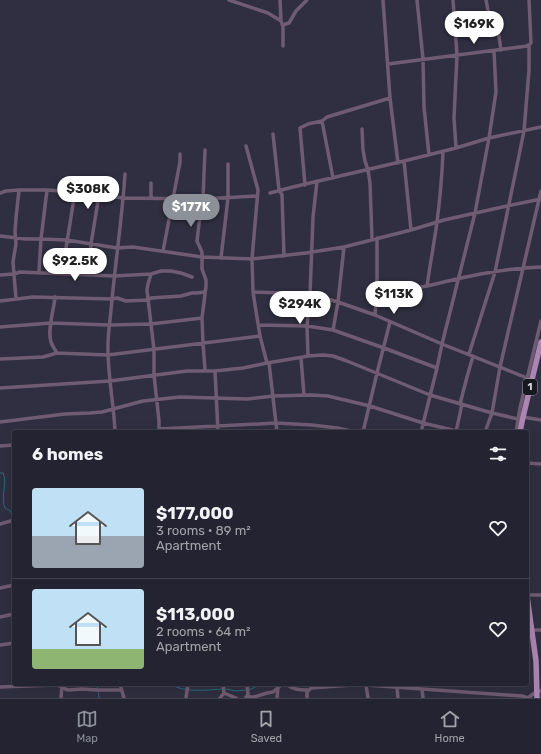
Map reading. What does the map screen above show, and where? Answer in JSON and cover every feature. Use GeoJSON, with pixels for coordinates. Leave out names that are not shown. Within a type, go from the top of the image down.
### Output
{"type":"FeatureCollection","features":[{"type":"Feature","properties":{"kind":"main road","name":"1"},"geometry":{"type":"LineString","coordinates":[[520,430],[520,418],[529,379],[541,342]]}},
{"type":"Feature","properties":{"kind":"main road"},"geometry":{"type":"LineString","coordinates":[[529,614],[538,660],[539,691],[537,698]]}},
{"type":"Feature","properties":{"kind":"street"},"geometry":{"type":"LineString","coordinates":[[228,0],[268,13],[282,23],[289,23],[296,11],[307,0]]}},
{"type":"Feature","properties":{"kind":"street"},"geometry":{"type":"LineString","coordinates":[[280,0],[283,46]]}},
{"type":"Feature","properties":{"kind":"street"},"geometry":{"type":"LineString","coordinates":[[383,0],[390,98],[398,163]]}},
{"type":"Feature","properties":{"kind":"street"},"geometry":{"type":"LineString","coordinates":[[417,0],[423,59],[424,112],[429,155]]}},
{"type":"Feature","properties":{"kind":"street"},"geometry":{"type":"LineString","coordinates":[[453,0],[457,55],[454,118],[456,148]]}},
{"type":"Feature","properties":{"kind":"street"},"geometry":{"type":"LineString","coordinates":[[486,0],[489,15],[498,30],[501,50]]}},
{"type":"Feature","properties":{"kind":"street"},"geometry":{"type":"LineString","coordinates":[[469,354],[495,272],[524,131],[529,70],[529,45],[531,43],[529,0]]}},
{"type":"Feature","properties":{"kind":"street"},"geometry":{"type":"LineString","coordinates":[[388,64],[520,48],[529,45]]}},
{"type":"Feature","properties":{"kind":"street"},"geometry":{"type":"LineString","coordinates":[[421,430],[475,214],[490,138],[496,92],[494,50]]}},
{"type":"Feature","properties":{"kind":"street"},"geometry":{"type":"LineString","coordinates":[[305,185],[300,128],[308,124],[322,121],[327,117],[390,98]]}},
{"type":"Feature","properties":{"kind":"street"},"geometry":{"type":"LineString","coordinates":[[322,121],[333,178]]}},
{"type":"Feature","properties":{"kind":"street"},"geometry":{"type":"LineString","coordinates":[[270,193],[443,152],[490,138],[541,127]]}},
{"type":"Feature","properties":{"kind":"street"},"geometry":{"type":"LineString","coordinates":[[362,129],[364,161],[368,170],[370,183],[372,239]]}},
{"type":"Feature","properties":{"kind":"street"},"geometry":{"type":"LineString","coordinates":[[273,134],[278,190],[282,195],[284,256]]}},
{"type":"Feature","properties":{"kind":"street"},"geometry":{"type":"LineString","coordinates":[[246,146],[258,190],[252,259],[253,292],[260,336],[268,363],[277,430]]}},
{"type":"Feature","properties":{"kind":"street"},"geometry":{"type":"LineString","coordinates":[[205,150],[203,199],[197,241],[202,252],[202,269],[206,280],[202,318],[205,370]]}},
{"type":"Feature","properties":{"kind":"street"},"geometry":{"type":"LineString","coordinates":[[427,286],[437,222],[442,178],[443,152]]}},
{"type":"Feature","properties":{"kind":"street"},"geometry":{"type":"LineString","coordinates":[[163,251],[180,162],[180,154]]}},
{"type":"Feature","properties":{"kind":"street"},"geometry":{"type":"LineString","coordinates":[[404,161],[411,230]]}},
{"type":"Feature","properties":{"kind":"street"},"geometry":{"type":"LineString","coordinates":[[221,258],[228,198],[228,164]]}},
{"type":"Feature","properties":{"kind":"street"},"geometry":{"type":"LineString","coordinates":[[115,430],[108,345],[125,174]]}},
{"type":"Feature","properties":{"kind":"street"},"geometry":{"type":"LineString","coordinates":[[89,275],[91,244],[99,195],[100,178]]}},
{"type":"Feature","properties":{"kind":"street"},"geometry":{"type":"LineString","coordinates":[[308,356],[307,326],[310,294],[313,217],[317,181]]}},
{"type":"Feature","properties":{"kind":"street"},"geometry":{"type":"LineString","coordinates":[[150,198],[151,183]]}},
{"type":"Feature","properties":{"kind":"street"},"geometry":{"type":"LineString","coordinates":[[0,193],[19,190],[47,190],[123,198],[173,199],[257,196]]}},
{"type":"Feature","properties":{"kind":"street"},"geometry":{"type":"LineString","coordinates":[[16,299],[14,255],[19,190]]}},
{"type":"Feature","properties":{"kind":"street"},"geometry":{"type":"LineString","coordinates":[[39,272],[41,239],[47,190]]}},
{"type":"Feature","properties":{"kind":"street"},"geometry":{"type":"LineString","coordinates":[[486,430],[492,413],[500,367],[541,191]]}},
{"type":"Feature","properties":{"kind":"street"},"geometry":{"type":"LineString","coordinates":[[62,273],[75,192]]}},
{"type":"Feature","properties":{"kind":"street"},"geometry":{"type":"LineString","coordinates":[[0,236],[67,240],[118,248],[133,247],[202,257],[252,259],[312,252],[362,243],[437,222],[509,205],[540,200]]}},
{"type":"Feature","properties":{"kind":"street"},"geometry":{"type":"LineString","coordinates":[[375,315],[377,290],[377,238]]}},
{"type":"Feature","properties":{"kind":"street"},"geometry":{"type":"LineString","coordinates":[[333,330],[338,302],[344,246]]}},
{"type":"Feature","properties":{"kind":"street"},"geometry":{"type":"LineString","coordinates":[[377,290],[410,289],[524,267],[541,267]]}},
{"type":"Feature","properties":{"kind":"street"},"geometry":{"type":"LineString","coordinates":[[0,275],[20,272],[39,272],[114,276],[151,274],[161,271],[171,271],[192,277]]}},
{"type":"Feature","properties":{"kind":"street"},"geometry":{"type":"LineString","coordinates":[[151,274],[148,284],[148,300],[154,350],[154,375],[159,430]]}},
{"type":"Feature","properties":{"kind":"street"},"geometry":{"type":"LineString","coordinates":[[0,301],[33,297],[55,297],[117,298],[126,301],[148,300],[151,298],[181,296],[205,292]]}},
{"type":"Feature","properties":{"kind":"street"},"geometry":{"type":"LineString","coordinates":[[253,292],[310,294],[338,302],[375,315],[529,379],[541,321]]}},
{"type":"Feature","properties":{"kind":"street"},"geometry":{"type":"LineString","coordinates":[[55,297],[50,340],[57,353]]}},
{"type":"Feature","properties":{"kind":"street"},"geometry":{"type":"LineString","coordinates":[[0,327],[51,323],[109,325],[151,324],[202,318]]}},
{"type":"Feature","properties":{"kind":"street"},"geometry":{"type":"LineString","coordinates":[[364,430],[390,322]]}},
{"type":"Feature","properties":{"kind":"street"},"geometry":{"type":"LineString","coordinates":[[259,325],[307,326],[333,330],[437,368]]}},
{"type":"Feature","properties":{"kind":"street"},"geometry":{"type":"LineString","coordinates":[[0,359],[43,357],[57,353],[108,355],[260,336]]}},
{"type":"Feature","properties":{"kind":"street"},"geometry":{"type":"LineString","coordinates":[[0,388],[110,381],[187,371],[215,371],[243,368],[308,356],[323,355],[333,356],[430,395],[492,413],[541,420]]}},
{"type":"Feature","properties":{"kind":"street"},"geometry":{"type":"LineString","coordinates":[[456,430],[473,356]]}},
{"type":"Feature","properties":{"kind":"street"},"geometry":{"type":"LineString","coordinates":[[301,358],[304,395]]}},
{"type":"Feature","properties":{"kind":"street"},"geometry":{"type":"LineString","coordinates":[[215,371],[218,430]]}},
{"type":"Feature","properties":{"kind":"street"},"geometry":{"type":"LineString","coordinates":[[0,422],[65,414],[96,412],[156,399],[180,397],[247,399],[304,395],[328,396],[370,406],[449,430]]}},
{"type":"Feature","properties":{"kind":"street"},"geometry":{"type":"LineString","coordinates":[[517,430],[520,418]]}},
{"type":"Feature","properties":{"kind":"street"},"geometry":{"type":"LineString","coordinates":[[171,430],[276,423],[312,425],[347,430]]}},
{"type":"Feature","properties":{"kind":"street"},"geometry":{"type":"LineString","coordinates":[[0,446],[12,445]]}},
{"type":"Feature","properties":{"kind":"street"},"geometry":{"type":"LineString","coordinates":[[529,463],[541,464]]}},
{"type":"Feature","properties":{"kind":"street"},"geometry":{"type":"LineString","coordinates":[[0,524],[12,521]]}},
{"type":"Feature","properties":{"kind":"street"},"geometry":{"type":"LineString","coordinates":[[0,588],[12,585]]}},
{"type":"Feature","properties":{"kind":"street"},"geometry":{"type":"LineString","coordinates":[[529,596],[541,595]]}},
{"type":"Feature","properties":{"kind":"street"},"geometry":{"type":"LineString","coordinates":[[0,617],[12,614]]}},
{"type":"Feature","properties":{"kind":"street"},"geometry":{"type":"LineString","coordinates":[[532,630],[541,630]]}},
{"type":"Feature","properties":{"kind":"street"},"geometry":{"type":"LineString","coordinates":[[0,645],[12,643]]}},
{"type":"Feature","properties":{"kind":"street"},"geometry":{"type":"LineString","coordinates":[[0,687],[28,686]]}},
{"type":"Feature","properties":{"kind":"street"},"geometry":{"type":"LineString","coordinates":[[61,698],[62,686]]}},
{"type":"Feature","properties":{"kind":"street"},"geometry":{"type":"LineString","coordinates":[[63,686],[66,690],[121,690]]}},
{"type":"Feature","properties":{"kind":"street"},"geometry":{"type":"LineString","coordinates":[[120,686],[124,698]]}},
{"type":"Feature","properties":{"kind":"street"},"geometry":{"type":"LineString","coordinates":[[186,698],[188,686]]}},
{"type":"Feature","properties":{"kind":"street"},"geometry":{"type":"LineString","coordinates":[[220,698],[224,693],[223,686]]}},
{"type":"Feature","properties":{"kind":"street"},"geometry":{"type":"LineString","coordinates":[[247,686],[248,694],[246,698],[273,692],[278,687]]}},
{"type":"Feature","properties":{"kind":"street"},"geometry":{"type":"LineString","coordinates":[[288,686],[298,690],[342,686]]}},
{"type":"Feature","properties":{"kind":"street"},"geometry":{"type":"LineString","coordinates":[[366,686],[368,698]]}},
{"type":"Feature","properties":{"kind":"street"},"geometry":{"type":"LineString","coordinates":[[376,686],[522,696],[528,698],[539,691]]}},
{"type":"Feature","properties":{"kind":"street"},"geometry":{"type":"LineString","coordinates":[[277,698],[278,687]]}},
{"type":"Feature","properties":{"kind":"street"},"geometry":{"type":"LineString","coordinates":[[397,688],[398,698]]}},
{"type":"Feature","properties":{"kind":"street"},"geometry":{"type":"LineString","coordinates":[[422,689],[423,698]]}},
{"type":"Feature","properties":{"kind":"street"},"geometry":{"type":"LineString","coordinates":[[307,698],[307,692],[309,690]]}},
{"type":"Feature","properties":{"kind":"street"},"geometry":{"type":"LineString","coordinates":[[224,693],[236,698]]}},
{"type":"Feature","properties":{"kind":"waterway"},"geometry":{"type":"LineString","coordinates":[[0,473],[3,473],[5,481],[3,495],[5,508],[12,514]]}},
{"type":"Feature","properties":{"kind":"waterway"},"geometry":{"type":"LineString","coordinates":[[97,686],[99,698]]}},
{"type":"Feature","properties":{"kind":"waterway"},"geometry":{"type":"LineString","coordinates":[[174,686],[188,690],[223,689]]}},
{"type":"Feature","properties":{"kind":"waterway"},"geometry":{"type":"LineString","coordinates":[[249,690],[258,686]]}},
{"type":"Feature","properties":{"kind":"waterway"},"geometry":{"type":"LineString","coordinates":[[226,689],[236,691],[246,690]]}}]}
